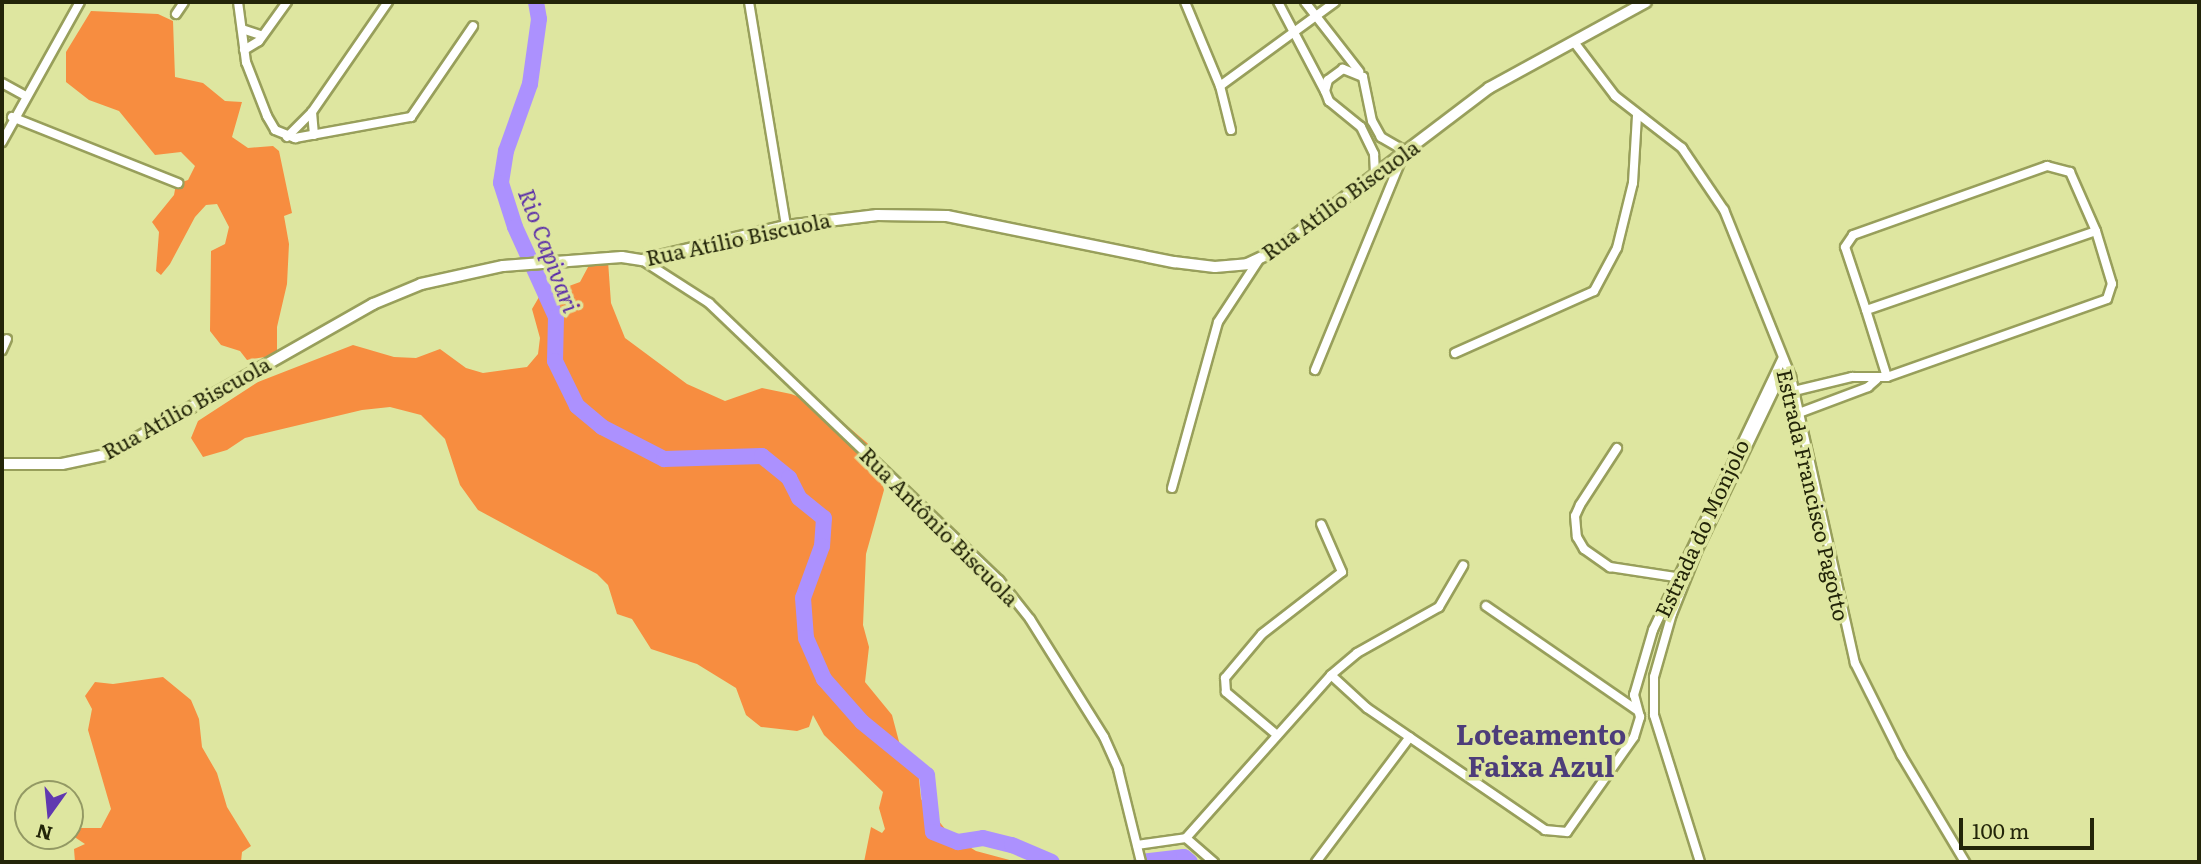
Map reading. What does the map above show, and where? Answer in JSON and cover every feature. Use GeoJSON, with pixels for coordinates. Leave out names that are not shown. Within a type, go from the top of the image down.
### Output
{"type":"FeatureCollection","features":[{"type":"Feature","properties":{"kind":"street"},"geometry":{"type":"LineString","coordinates":[[2,142],[12,117],[80,2]]}},
{"type":"Feature","properties":{"kind":"street"},"geometry":{"type":"LineString","coordinates":[[176,14],[184,2]]}},
{"type":"Feature","properties":{"kind":"street"},"geometry":{"type":"LineString","coordinates":[[239,2],[244,50],[267,116],[275,130],[287,137],[314,135],[411,117],[473,26]]}},
{"type":"Feature","properties":{"kind":"street"},"geometry":{"type":"LineString","coordinates":[[244,50],[261,35],[287,2]]}},
{"type":"Feature","properties":{"kind":"street"},"geometry":{"type":"LineString","coordinates":[[287,137],[312,112],[388,2]]}},
{"type":"Feature","properties":{"kind":"street"},"geometry":{"type":"LineString","coordinates":[[749,2],[786,226]]}},
{"type":"Feature","properties":{"kind":"street"},"geometry":{"type":"LineString","coordinates":[[1185,2],[1220,86],[1231,130]]}},
{"type":"Feature","properties":{"kind":"street"},"geometry":{"type":"LineString","coordinates":[[1278,2],[1329,101],[1361,127],[1374,154],[1375,174]]}},
{"type":"Feature","properties":{"kind":"street"},"geometry":{"type":"LineString","coordinates":[[1305,2],[1363,76],[1372,121],[1381,137],[1405,151],[1315,370]]}},
{"type":"Feature","properties":{"kind":"street"},"geometry":{"type":"LineString","coordinates":[[1220,86],[1335,2]]}},
{"type":"Feature","properties":{"kind":"street","name":"Rua Atílio Biscuola"},"geometry":{"type":"LineString","coordinates":[[2,464],[62,464],[109,454],[396,293],[448,277],[548,262],[642,260],[786,226],[850,216],[947,216],[1174,262],[1215,267],[1258,261],[1489,88],[1646,2]]}},
{"type":"Feature","properties":{"kind":"street"},"geometry":{"type":"LineString","coordinates":[[242,29],[261,35]]}},
{"type":"Feature","properties":{"kind":"street","name":"Estrada Francisco Pagotto"},"geometry":{"type":"LineString","coordinates":[[1574,42],[1615,96],[1682,148],[1706,180],[1751,272],[1791,377],[1855,663],[1901,755],[1965,862]]}},
{"type":"Feature","properties":{"kind":"street"},"geometry":{"type":"LineString","coordinates":[[1325,91],[1328,80],[1343,69],[1363,76]]}},
{"type":"Feature","properties":{"kind":"street"},"geometry":{"type":"LineString","coordinates":[[2,83],[25,96]]}},
{"type":"Feature","properties":{"kind":"street"},"geometry":{"type":"LineString","coordinates":[[312,112],[314,135]]}},
{"type":"Feature","properties":{"kind":"street"},"geometry":{"type":"LineString","coordinates":[[1455,353],[1594,291],[1617,248],[1633,183],[1637,115]]}},
{"type":"Feature","properties":{"kind":"street"},"geometry":{"type":"LineString","coordinates":[[12,117],[178,183]]}},
{"type":"Feature","properties":{"kind":"street"},"geometry":{"type":"LineString","coordinates":[[1794,391],[1852,377],[1876,380],[1887,377],[2107,299],[2112,284],[2096,231],[2070,172],[2047,166],[1853,235],[1845,247],[1887,377]]}},
{"type":"Feature","properties":{"kind":"street"},"geometry":{"type":"LineString","coordinates":[[1866,310],[2096,231]]}},
{"type":"Feature","properties":{"kind":"street","name":"Rua Antônio Biscuola"},"geometry":{"type":"LineString","coordinates":[[642,260],[709,303],[999,580],[1030,619],[1104,737],[1118,769],[1139,853]]}},
{"type":"Feature","properties":{"kind":"street"},"geometry":{"type":"LineString","coordinates":[[1172,488],[1218,322],[1258,261]]}},
{"type":"Feature","properties":{"kind":"street"},"geometry":{"type":"LineString","coordinates":[[2,350],[7,339]]}},
{"type":"Feature","properties":{"kind":"street","name":"Estrada do Monjolo"},"geometry":{"type":"LineString","coordinates":[[1410,737],[1545,830],[1561,834],[1571,829],[1634,737],[1635,703],[1675,577],[1783,358]]}},
{"type":"Feature","properties":{"kind":"street"},"geometry":{"type":"LineString","coordinates":[[1700,862],[1654,715],[1654,677],[1672,614],[1698,550],[1777,384],[1791,377]]}},
{"type":"Feature","properties":{"kind":"street"},"geometry":{"type":"LineString","coordinates":[[1799,414],[1868,387],[1876,380]]}},
{"type":"Feature","properties":{"kind":"street"},"geometry":{"type":"LineString","coordinates":[[1617,448],[1575,516],[1577,537],[1584,549],[1610,567],[1675,577]]}},
{"type":"Feature","properties":{"kind":"street"},"geometry":{"type":"LineString","coordinates":[[1278,735],[1226,692],[1225,678],[1256,639],[1339,575],[1342,565],[1321,524]]}},
{"type":"Feature","properties":{"kind":"street"},"geometry":{"type":"LineString","coordinates":[[1139,853],[1186,838],[1331,675],[1357,653],[1439,607],[1463,566]]}},
{"type":"Feature","properties":{"kind":"street"},"geometry":{"type":"LineString","coordinates":[[1486,606],[1618,698],[1635,703]]}},
{"type":"Feature","properties":{"kind":"street"},"geometry":{"type":"LineString","coordinates":[[1316,862],[1410,737],[1367,708],[1331,675]]}},
{"type":"Feature","properties":{"kind":"street"},"geometry":{"type":"LineString","coordinates":[[1618,698],[1635,703]]}},
{"type":"Feature","properties":{"kind":"street"},"geometry":{"type":"LineString","coordinates":[[1186,838],[1214,862]]}},
{"type":"Feature","properties":{"kind":"shaded area"},"geometry":{"type":"Polygon","coordinates":[[[91,11],[158,14],[173,21],[175,77],[203,83],[225,101],[242,102],[232,137],[248,148],[273,146],[279,151],[292,213],[284,216],[289,244],[287,284],[277,327],[277,355],[247,360],[240,351],[221,345],[210,331],[211,251],[225,244],[229,227],[217,204],[206,205],[195,217],[170,264],[161,275],[156,271],[159,232],[152,222],[174,195],[176,184],[188,180],[195,166],[181,152],[155,155],[119,111],[89,100],[66,82],[66,52],[91,11]]]}},
{"type":"Feature","properties":{"kind":"shaded area"},"geometry":{"type":"Polygon","coordinates":[[[595,254],[608,261],[611,303],[625,338],[687,384],[725,401],[762,388],[791,394],[824,406],[873,448],[884,490],[866,554],[863,625],[869,647],[865,682],[892,715],[902,753],[918,770],[921,799],[950,835],[976,851],[1017,862],[864,862],[871,827],[882,833],[885,829],[879,808],[883,792],[824,735],[813,715],[809,727],[797,731],[761,727],[746,715],[736,688],[697,664],[651,649],[632,619],[617,614],[608,585],[597,574],[478,510],[460,485],[445,439],[421,415],[390,407],[362,410],[245,438],[227,450],[203,457],[191,438],[198,421],[258,382],[353,345],[394,357],[416,358],[440,349],[466,368],[483,373],[527,367],[538,354],[540,338],[532,309],[539,297],[580,282],[595,254]]]}},
{"type":"Feature","properties":{"kind":"shaded area"},"geometry":{"type":"Polygon","coordinates":[[[163,677],[191,700],[199,719],[202,747],[217,773],[227,807],[251,846],[242,852],[241,862],[75,862],[74,850],[84,850],[84,828],[101,828],[111,809],[88,730],[92,709],[85,696],[95,682],[113,684],[163,677]]]}},
{"type":"Feature","properties":{"kind":"waterway","name":"Rio Capivari"},"geometry":{"type":"LineString","coordinates":[[536,2],[539,19],[530,84],[506,151],[501,183],[515,227],[556,317],[555,361],[577,406],[602,427],[664,459],[762,456],[789,478],[799,498],[824,518],[822,546],[803,598],[806,638],[824,679],[862,722],[927,775],[933,832],[958,842],[983,838],[1012,845],[1052,862]]}},
{"type":"Feature","properties":{"kind":"waterway","name":"Rio Capivari"},"geometry":{"type":"LineString","coordinates":[[1141,862],[1184,857],[1190,862]]}},
{"type":"Feature","properties":{"kind":"district","name":"Loteamento Faixa Azul"},"geometry":{"type":"Point","coordinates":[1541,749]}}]}
